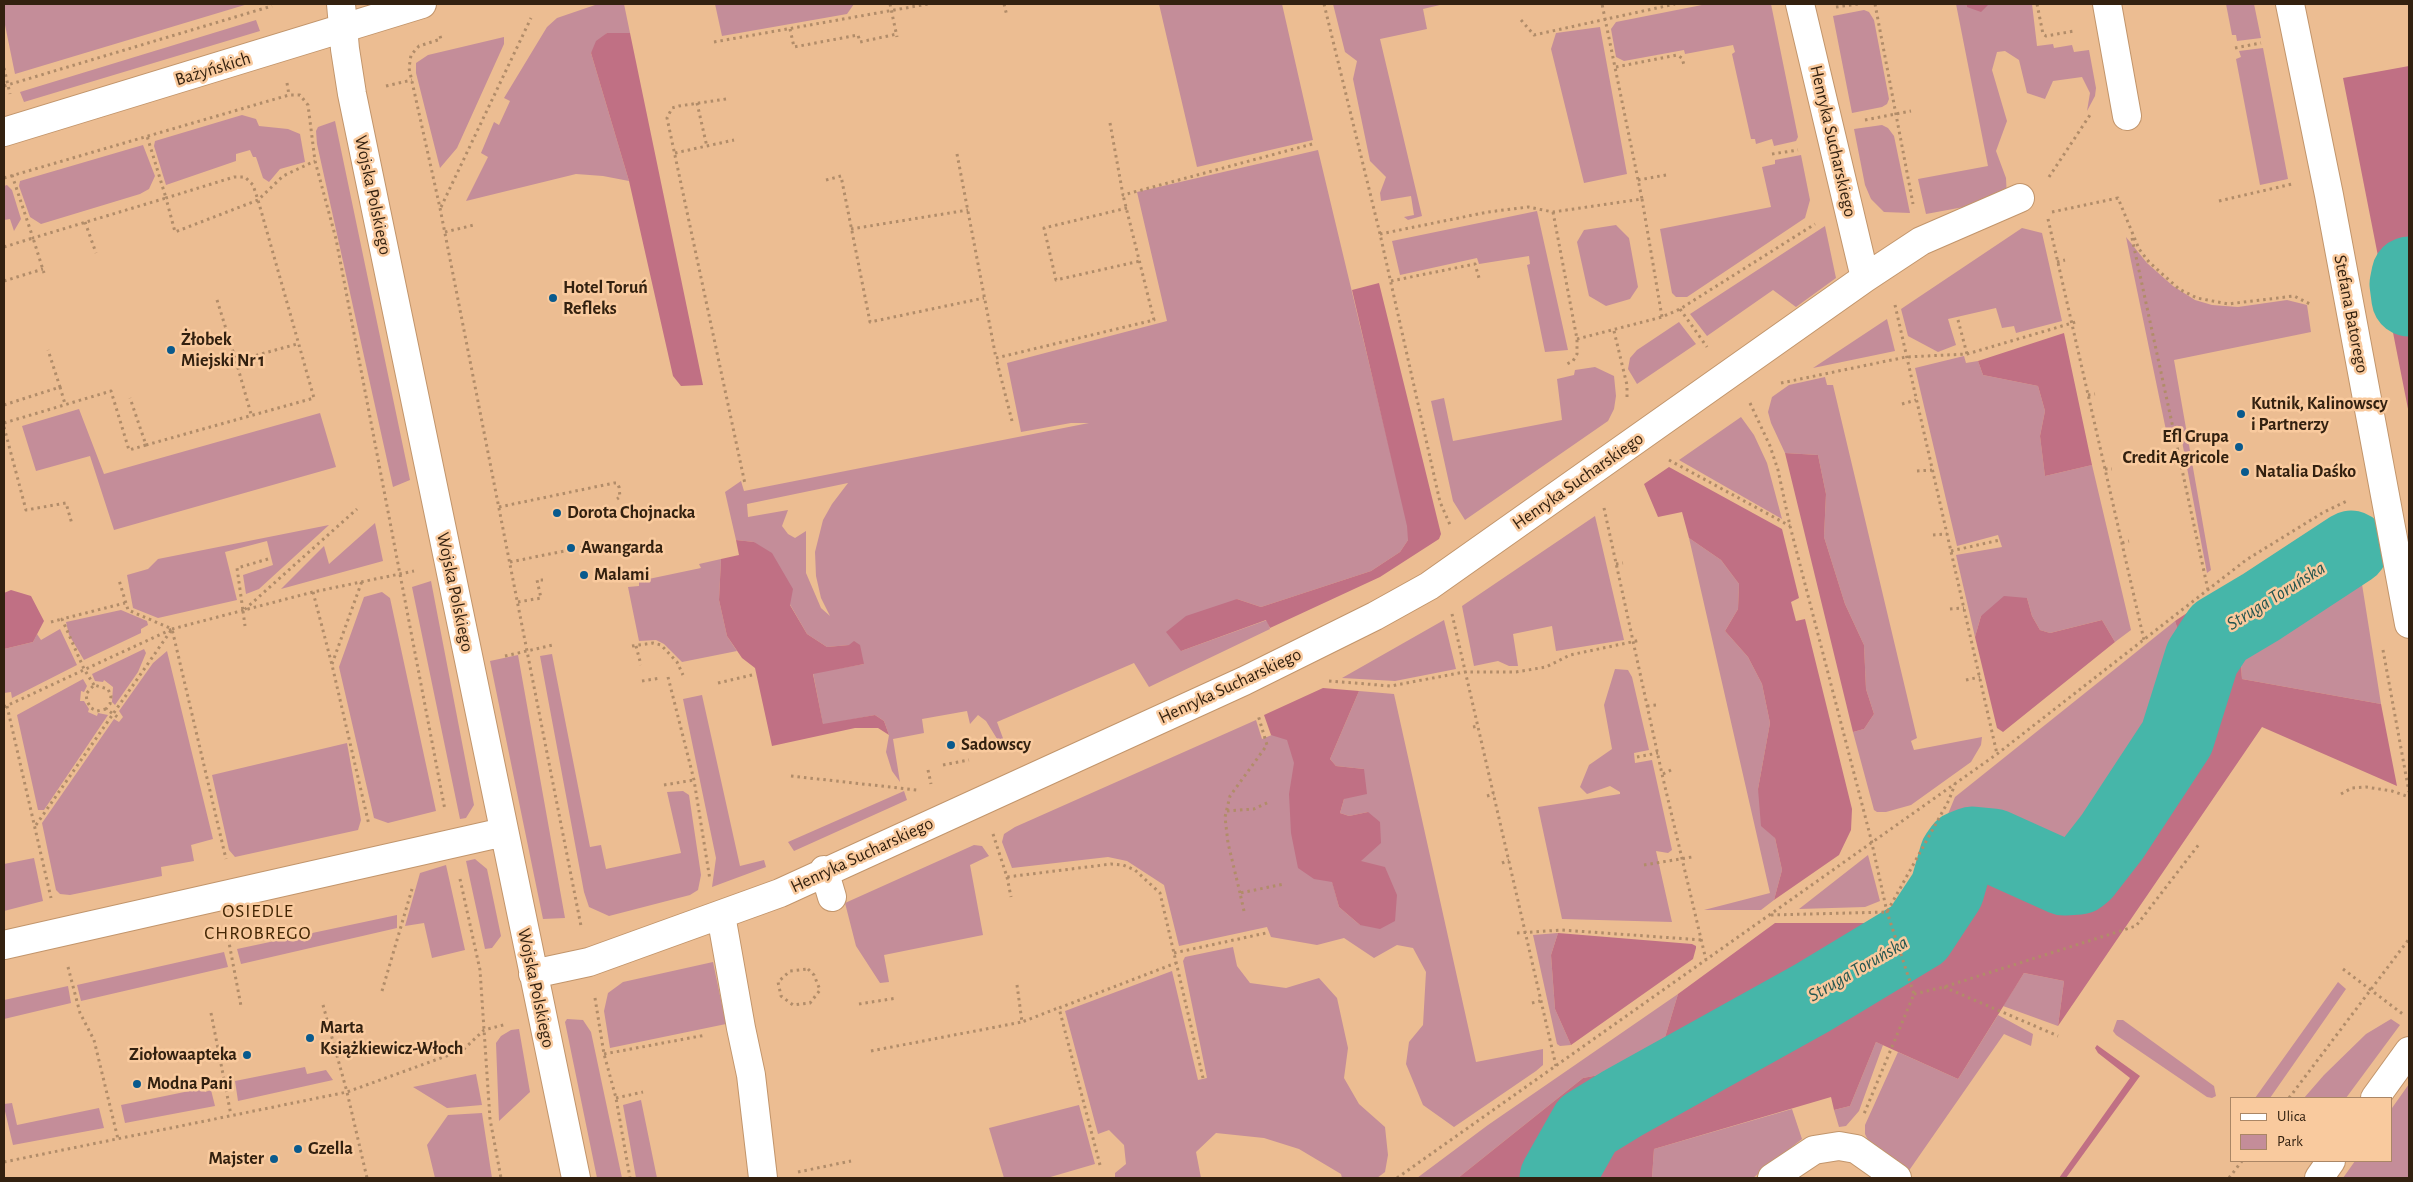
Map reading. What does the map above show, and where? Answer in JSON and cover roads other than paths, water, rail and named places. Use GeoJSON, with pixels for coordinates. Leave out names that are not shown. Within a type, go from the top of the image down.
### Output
{"type":"FeatureCollection","features":[{"type":"Feature","properties":{"kind":"street","name":"Bażyńskich"},"geometry":{"type":"LineString","coordinates":[[4,132],[342,16],[422,4]]}},
{"type":"Feature","properties":{"kind":"street","name":"Henryka Sucharskiego"},"geometry":{"type":"LineString","coordinates":[[1800,4],[1865,278]]}},
{"type":"Feature","properties":{"kind":"street"},"geometry":{"type":"LineString","coordinates":[[2107,4],[2127,116]]}},
{"type":"Feature","properties":{"kind":"street","name":"Stefana Batorego"},"geometry":{"type":"LineString","coordinates":[[2290,4],[2330,204],[2409,624]]}},
{"type":"Feature","properties":{"kind":"street","name":"Wojska Polskiego"},"geometry":{"type":"LineString","coordinates":[[342,16],[352,94],[576,1178]]}},
{"type":"Feature","properties":{"kind":"street","name":"Henryka Sucharskiego"},"geometry":{"type":"LineString","coordinates":[[533,974],[588,962],[722,926],[824,870],[1244,681],[1375,616],[1421,590],[1865,278],[1921,241],[2020,198]]}},
{"type":"Feature","properties":{"kind":"street"},"geometry":{"type":"LineString","coordinates":[[4,945],[504,832]]}},
{"type":"Feature","properties":{"kind":"street"},"geometry":{"type":"LineString","coordinates":[[824,870],[832,897]]}},
{"type":"Feature","properties":{"kind":"street"},"geometry":{"type":"LineString","coordinates":[[722,926],[741,1028],[752,1075],[763,1178]]}},
{"type":"Feature","properties":{"kind":"street"},"geometry":{"type":"LineString","coordinates":[[2377,1097],[2409,1050]]}},
{"type":"Feature","properties":{"kind":"street"},"geometry":{"type":"LineString","coordinates":[[1772,1178],[1814,1150],[1839,1146],[1856,1150],[1897,1178]]}},
{"type":"Feature","properties":{"kind":"street"},"geometry":{"type":"LineString","coordinates":[[2319,1178],[2330,1162]]}},
{"type":"Feature","properties":{"kind":"waterway","name":"Struga Toruńska"},"geometry":{"type":"LineString","coordinates":[[2409,274],[2407,284],[2409,299]]}},
{"type":"Feature","properties":{"kind":"waterway","name":"Struga Toruńska"},"geometry":{"type":"LineString","coordinates":[[1557,1178],[1587,1125],[1812,998],[1918,934],[1947,890],[1957,855],[1962,848],[1972,844],[1993,846],[2064,878],[2079,877],[2112,837],[2177,738],[2202,658],[2219,632],[2351,548]]}},
{"type":"Feature","properties":{"kind":"place","name":"Hotel Toruń Refleks"},"geometry":{"type":"Point","coordinates":[553,298]}},
{"type":"Feature","properties":{"kind":"place","name":"Żłobek Miejski Nr 1"},"geometry":{"type":"Point","coordinates":[171,350]}},
{"type":"Feature","properties":{"kind":"place","name":"Kutnik, Kalinowscy i Partnerzy"},"geometry":{"type":"Point","coordinates":[2241,414]}},
{"type":"Feature","properties":{"kind":"place","name":"Efl Grupa Credit Agricole"},"geometry":{"type":"Point","coordinates":[2239,447]}},
{"type":"Feature","properties":{"kind":"place","name":"Natalia Daśko"},"geometry":{"type":"Point","coordinates":[2245,472]}},
{"type":"Feature","properties":{"kind":"place","name":"Dorota Chojnacka"},"geometry":{"type":"Point","coordinates":[557,513]}},
{"type":"Feature","properties":{"kind":"place","name":"Awangarda"},"geometry":{"type":"Point","coordinates":[571,548]}},
{"type":"Feature","properties":{"kind":"place","name":"Malami"},"geometry":{"type":"Point","coordinates":[584,575]}},
{"type":"Feature","properties":{"kind":"place","name":"Sadowscy"},"geometry":{"type":"Point","coordinates":[951,745]}},
{"type":"Feature","properties":{"kind":"place","name":"Marta Książkiewicz-Włoch"},"geometry":{"type":"Point","coordinates":[310,1038]}},
{"type":"Feature","properties":{"kind":"place","name":"Ziołowaapteka"},"geometry":{"type":"Point","coordinates":[247,1055]}},
{"type":"Feature","properties":{"kind":"place","name":"Modna Pani"},"geometry":{"type":"Point","coordinates":[137,1084]}},
{"type":"Feature","properties":{"kind":"place","name":"Gzella"},"geometry":{"type":"Point","coordinates":[298,1149]}},
{"type":"Feature","properties":{"kind":"place","name":"Majster"},"geometry":{"type":"Point","coordinates":[274,1159]}},
{"type":"Feature","properties":{"kind":"district","name":"OSIEDLE CHROBREGO"},"geometry":{"type":"Point","coordinates":[258,922]}}]}
